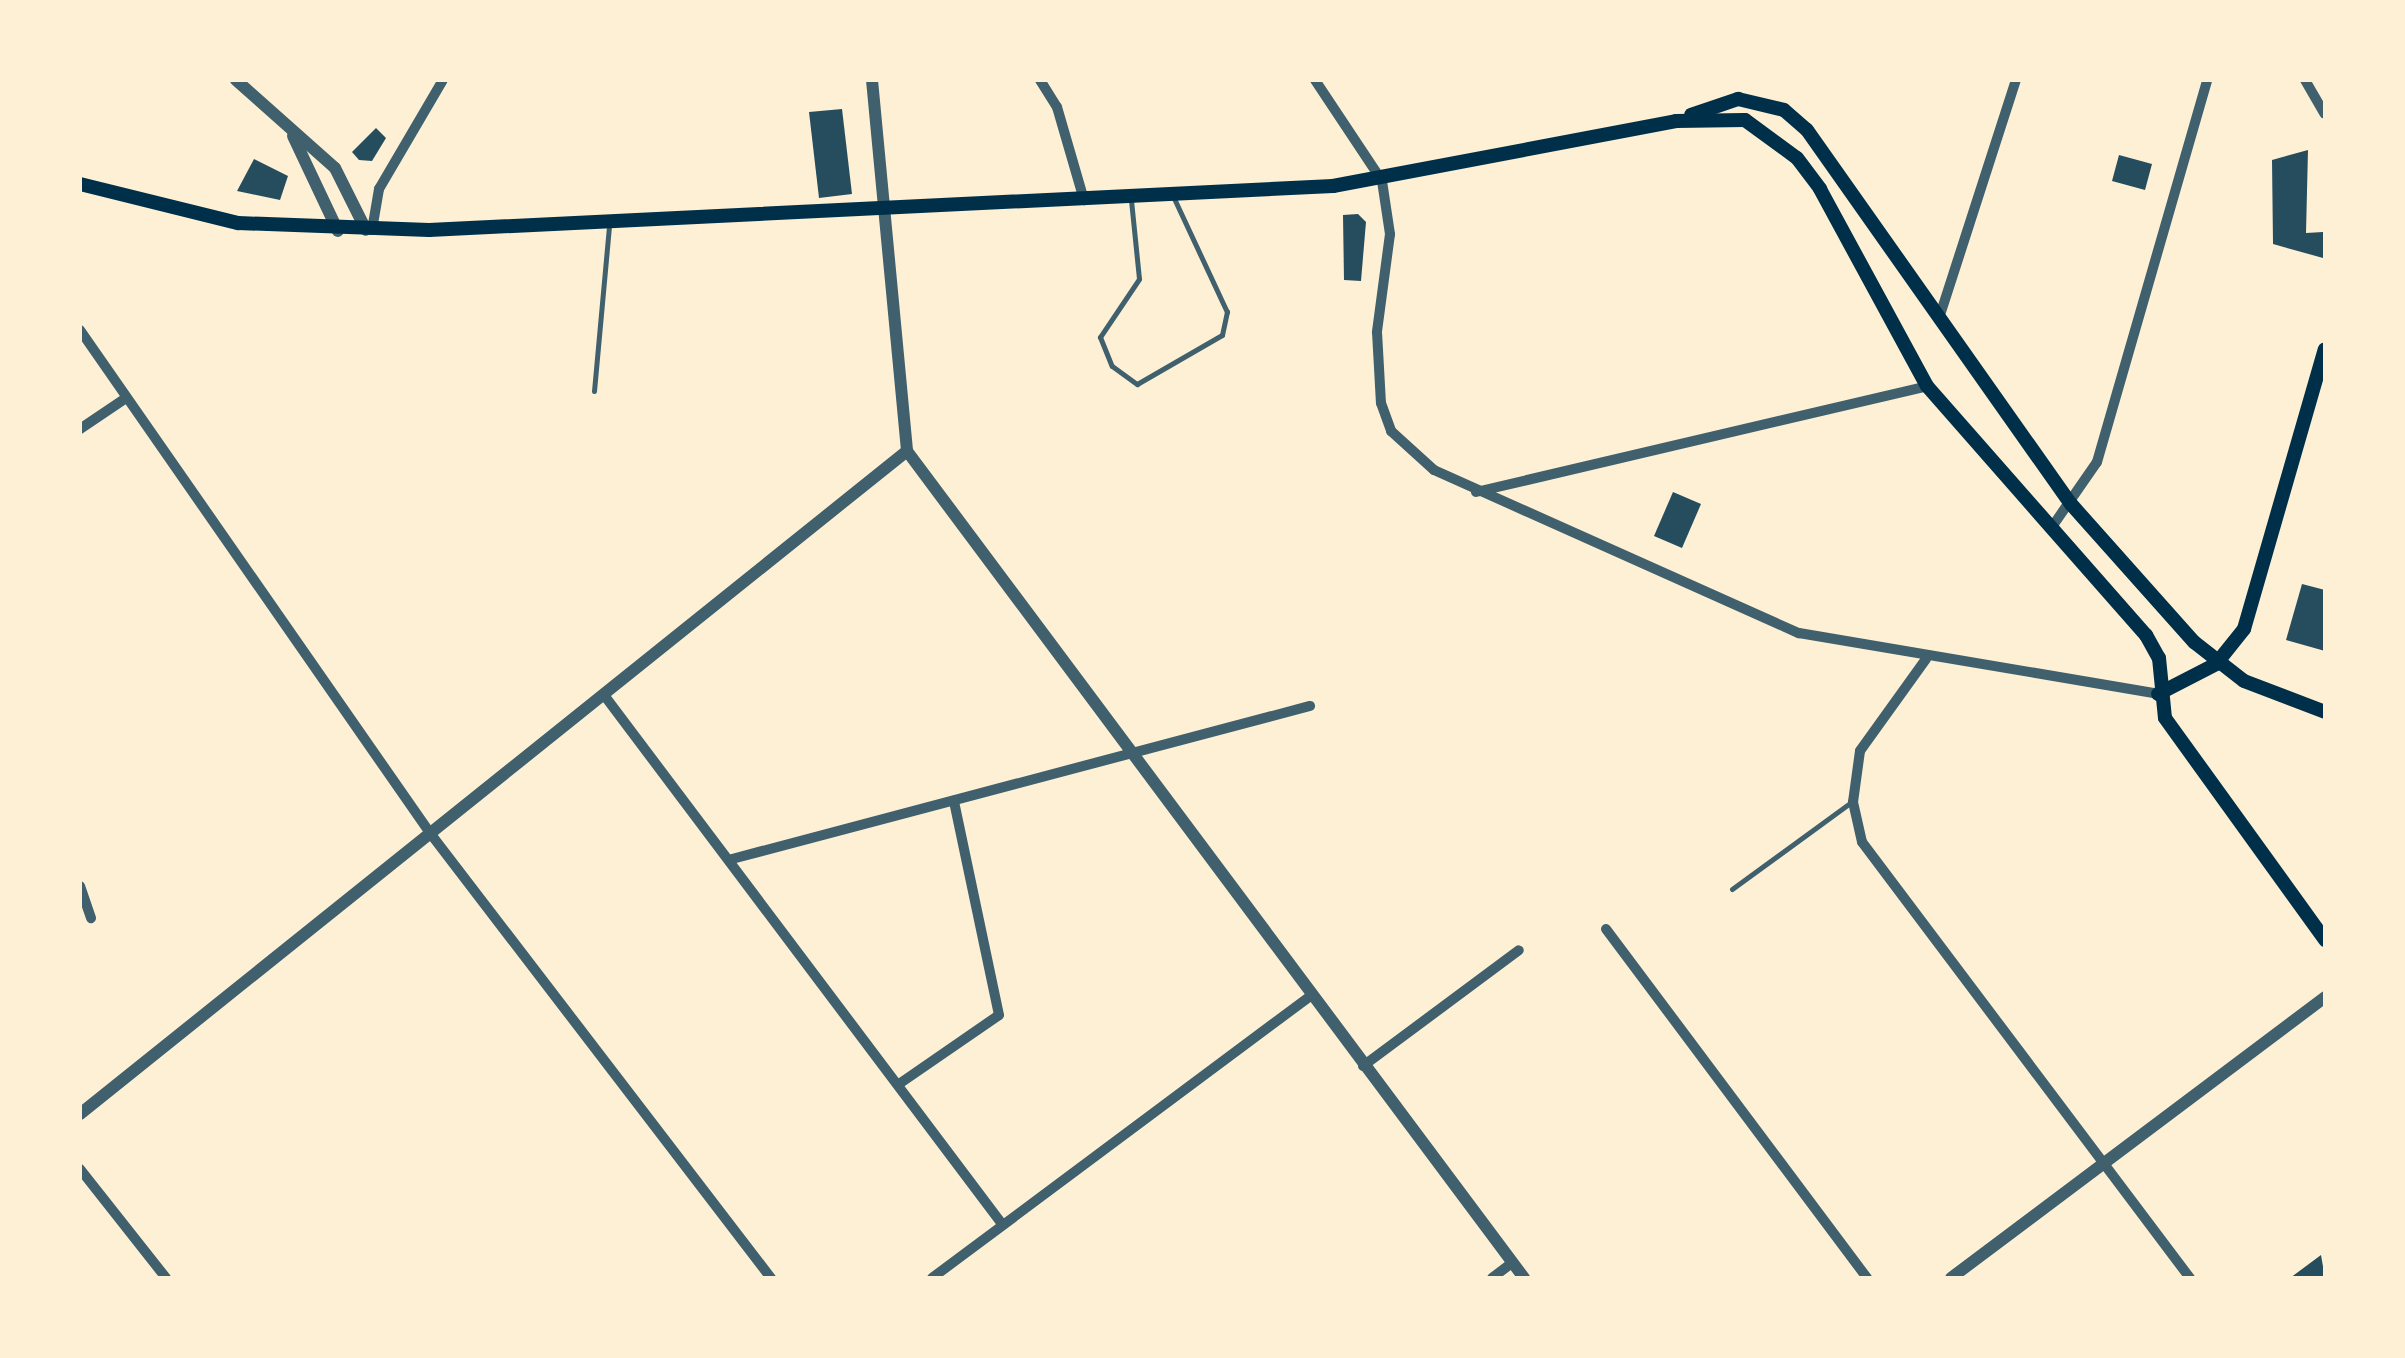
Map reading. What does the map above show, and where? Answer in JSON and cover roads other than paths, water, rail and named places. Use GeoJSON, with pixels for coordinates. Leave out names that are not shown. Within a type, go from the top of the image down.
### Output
{"type":"FeatureCollection","features":[{"type":"Feature","properties":{"kind":"main road"},"geometry":{"type":"LineString","coordinates":[[80,184],[238,223],[338,231],[890,210],[1173,196],[1382,180],[1676,121],[1738,100],[1784,110],[1824,150],[2071,504],[2216,664],[2325,712]]}},
{"type":"Feature","properties":{"kind":"main road"},"geometry":{"type":"LineString","coordinates":[[1676,121],[1746,120],[1797,158],[1928,386],[2054,524],[2146,636],[2159,658],[2158,694],[2165,718],[2325,940]]}},
{"type":"Feature","properties":{"kind":"main road"},"geometry":{"type":"LineString","coordinates":[[2158,694],[2216,664],[2256,600],[2325,349]]}},
{"type":"Feature","properties":{"kind":"street"},"geometry":{"type":"LineString","coordinates":[[236,80],[292,134],[335,168],[369,230]]}},
{"type":"Feature","properties":{"kind":"street"},"geometry":{"type":"LineString","coordinates":[[369,230],[379,189],[443,80]]}},
{"type":"Feature","properties":{"kind":"street"},"geometry":{"type":"LineString","coordinates":[[872,80],[890,210],[907,451],[1129,756],[1524,1278]]}},
{"type":"Feature","properties":{"kind":"street"},"geometry":{"type":"LineString","coordinates":[[1040,80],[1057,107],[1084,200]]}},
{"type":"Feature","properties":{"kind":"street"},"geometry":{"type":"LineString","coordinates":[[1315,80],[1382,180],[1390,234],[1377,332],[1381,403],[1409,450],[1476,492],[1798,633],[1926,659],[2158,694]]}},
{"type":"Feature","properties":{"kind":"street"},"geometry":{"type":"LineString","coordinates":[[1940,312],[2016,80]]}},
{"type":"Feature","properties":{"kind":"street"},"geometry":{"type":"LineString","coordinates":[[2054,524],[2097,462],[2207,80]]}},
{"type":"Feature","properties":{"kind":"street"},"geometry":{"type":"LineString","coordinates":[[2305,80],[2325,114]]}},
{"type":"Feature","properties":{"kind":"street"},"geometry":{"type":"LineString","coordinates":[[292,134],[338,231]]}},
{"type":"Feature","properties":{"kind":"street"},"geometry":{"type":"LineString","coordinates":[[80,330],[430,833],[771,1278]]}},
{"type":"Feature","properties":{"kind":"street"},"geometry":{"type":"LineString","coordinates":[[1476,492],[1928,386]]}},
{"type":"Feature","properties":{"kind":"street"},"geometry":{"type":"LineString","coordinates":[[80,429],[126,398]]}},
{"type":"Feature","properties":{"kind":"street"},"geometry":{"type":"LineString","coordinates":[[80,1114],[907,451]]}},
{"type":"Feature","properties":{"kind":"street"},"geometry":{"type":"LineString","coordinates":[[1926,659],[1866,740],[1853,802],[1862,842],[2190,1278]]}},
{"type":"Feature","properties":{"kind":"street"},"geometry":{"type":"LineString","coordinates":[[604,695],[732,859],[1002,1224]]}},
{"type":"Feature","properties":{"kind":"street"},"geometry":{"type":"LineString","coordinates":[[732,859],[1310,706]]}},
{"type":"Feature","properties":{"kind":"street"},"geometry":{"type":"LineString","coordinates":[[899,1084],[998,1014],[954,801]]}},
{"type":"Feature","properties":{"kind":"street"},"geometry":{"type":"LineString","coordinates":[[80,886],[91,918]]}},
{"type":"Feature","properties":{"kind":"street"},"geometry":{"type":"LineString","coordinates":[[1606,929],[1867,1278]]}},
{"type":"Feature","properties":{"kind":"street"},"geometry":{"type":"LineString","coordinates":[[1363,1066],[1519,950]]}},
{"type":"Feature","properties":{"kind":"street"},"geometry":{"type":"LineString","coordinates":[[932,1278],[1310,996]]}},
{"type":"Feature","properties":{"kind":"street"},"geometry":{"type":"LineString","coordinates":[[1951,1278],[2325,997]]}},
{"type":"Feature","properties":{"kind":"street"},"geometry":{"type":"LineString","coordinates":[[80,1169],[166,1278]]}},
{"type":"Feature","properties":{"kind":"street"},"geometry":{"type":"LineString","coordinates":[[1492,1278],[1513,1262]]}},
{"type":"Feature","properties":{"kind":"lane"},"geometry":{"type":"LineString","coordinates":[[1131,198],[1139,280],[1100,337],[1112,366],[1136,384],[1222,334],[1227,312],[1173,196]]}},
{"type":"Feature","properties":{"kind":"lane"},"geometry":{"type":"LineString","coordinates":[[594,391],[609,222]]}},
{"type":"Feature","properties":{"kind":"lane"},"geometry":{"type":"LineString","coordinates":[[1732,889],[1853,802]]}}]}
